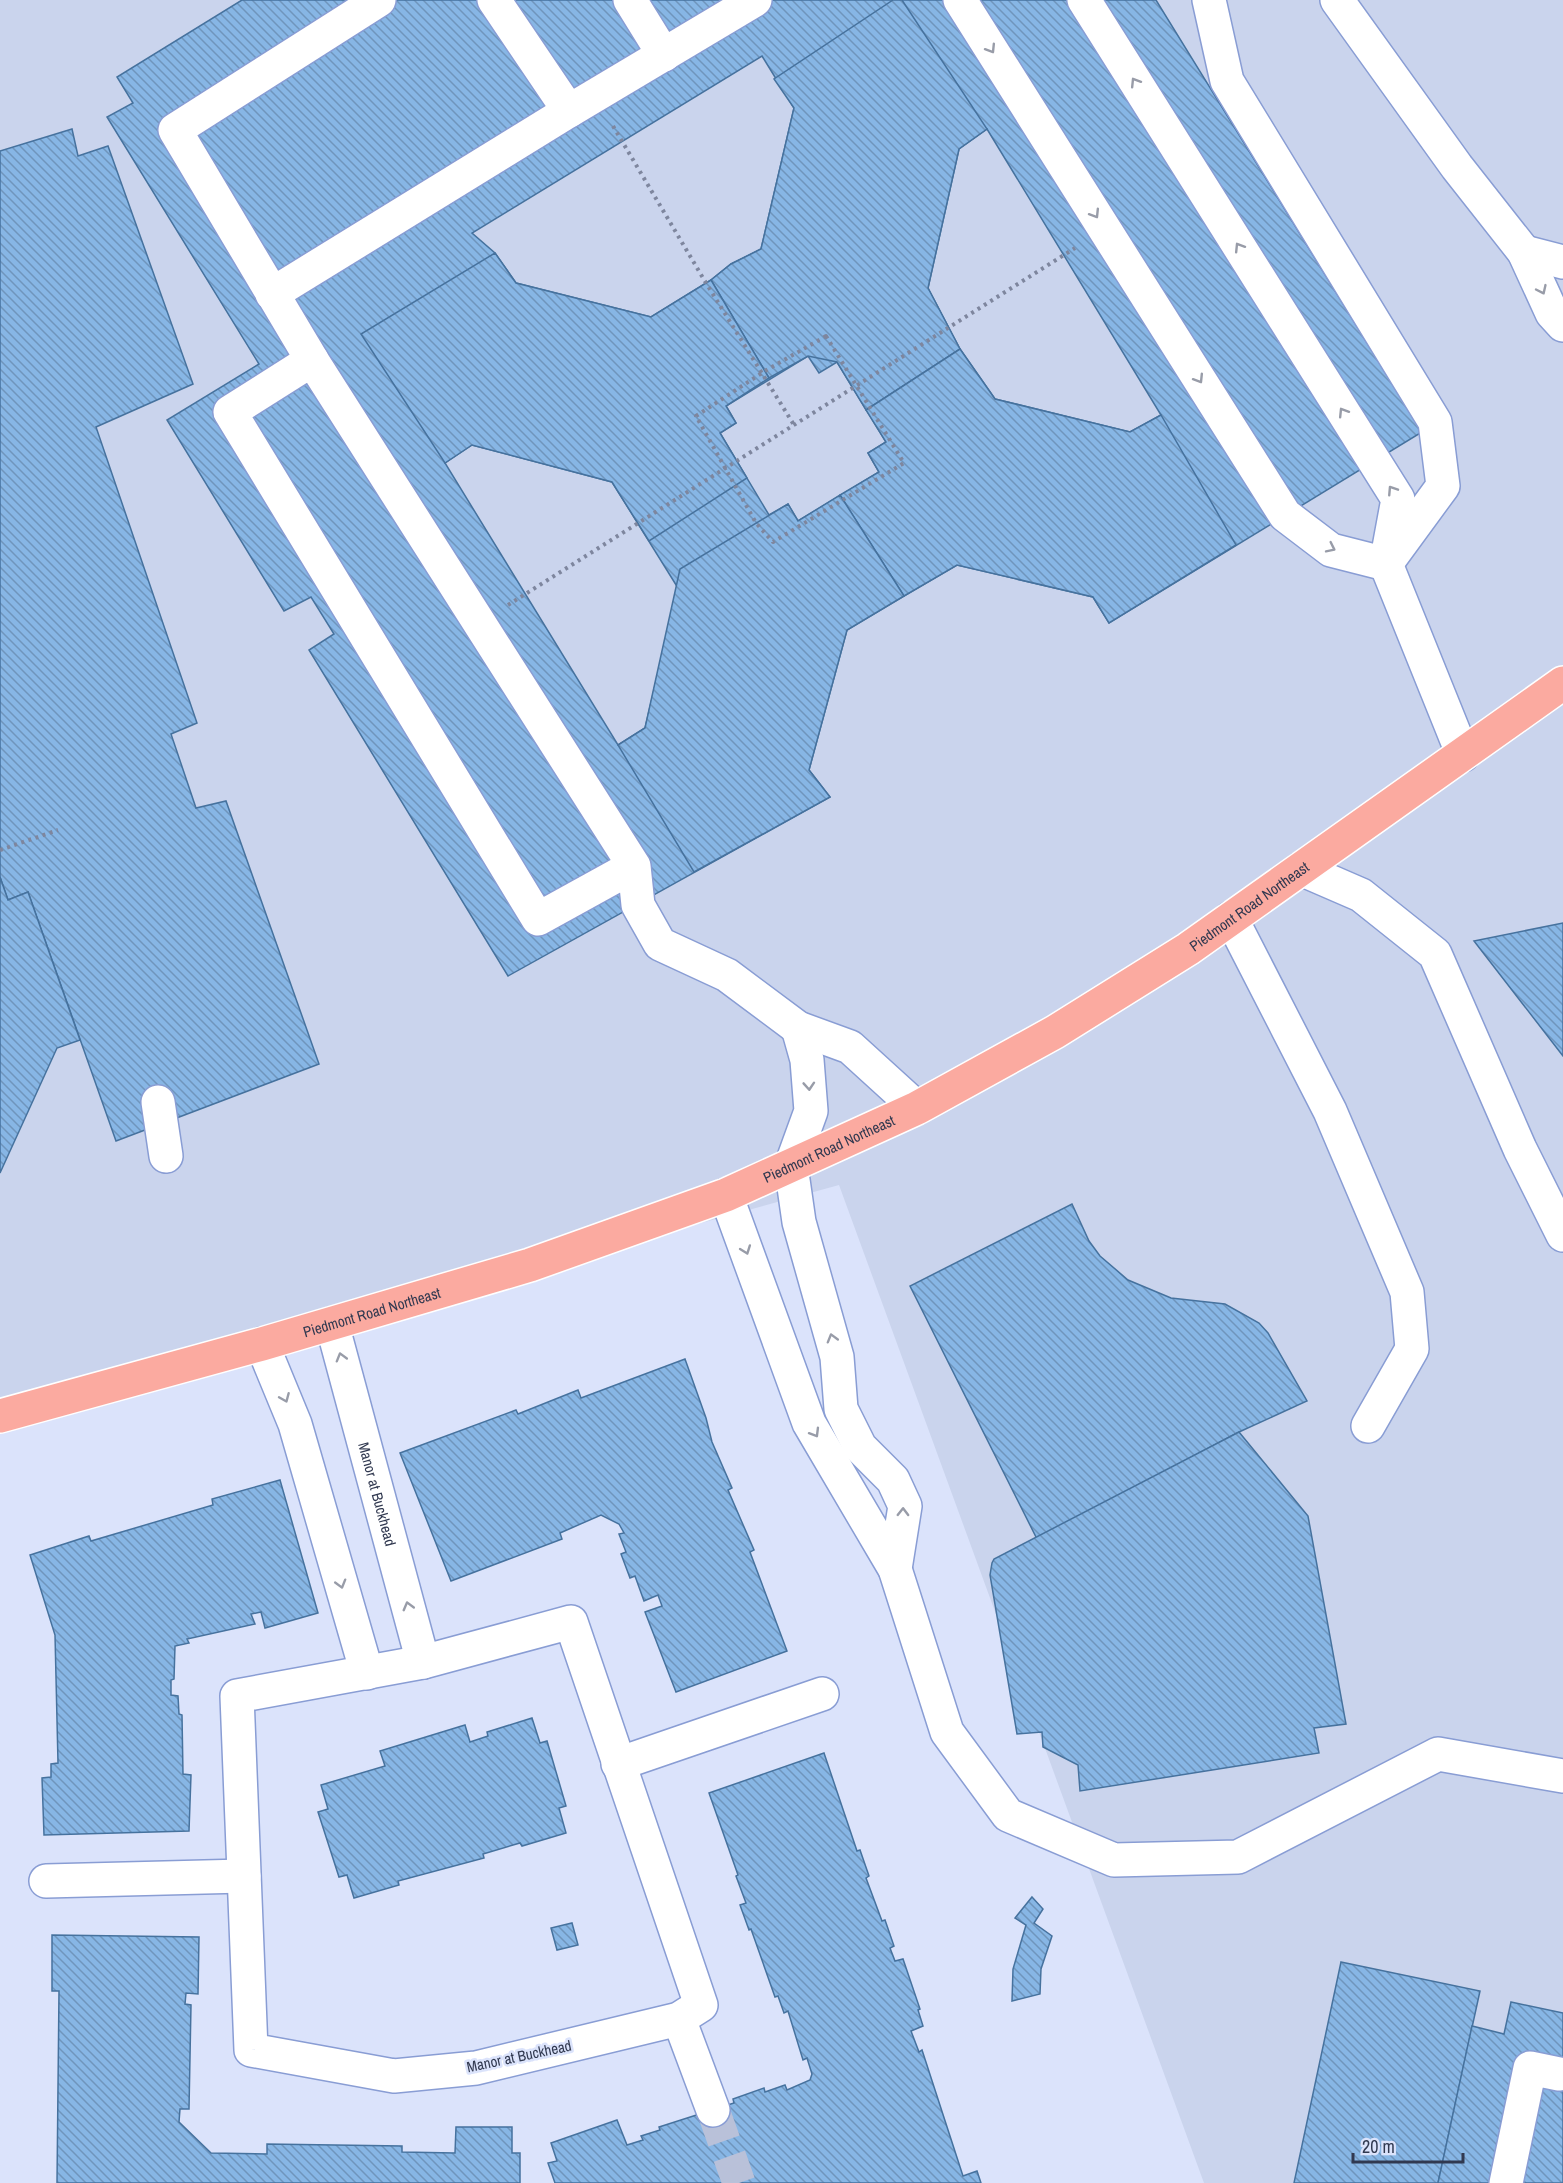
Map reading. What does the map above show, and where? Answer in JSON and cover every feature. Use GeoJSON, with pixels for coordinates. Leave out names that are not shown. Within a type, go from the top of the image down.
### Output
{"type":"FeatureCollection","features":[{"type":"Feature","properties":{"kind":"main road","name":"Piedmont Road Northeast"},"geometry":{"type":"LineString","coordinates":[[0,1416],[262,1344],[530,1265],[726,1195],[917,1108],[1055,1032],[1231,918],[1563,683]]}},
{"type":"Feature","properties":{"kind":"street"},"geometry":{"type":"LineString","coordinates":[[379,0],[175,130],[312,360],[634,866],[638,905],[660,944],[727,975],[798,1029],[850,1047],[917,1108]]}},
{"type":"Feature","properties":{"kind":"street"},"geometry":{"type":"LineString","coordinates":[[494,0],[583,104]]}},
{"type":"Feature","properties":{"kind":"street"},"geometry":{"type":"LineString","coordinates":[[630,0],[664,55]]}},
{"type":"Feature","properties":{"kind":"street"},"geometry":{"type":"LineString","coordinates":[[272,294],[755,0]]}},
{"type":"Feature","properties":{"kind":"street"},"geometry":{"type":"LineString","coordinates":[[960,0],[1285,515],[1331,550],[1386,564]]}},
{"type":"Feature","properties":{"kind":"street"},"geometry":{"type":"LineString","coordinates":[[1084,0],[1398,499],[1386,564],[1463,755]]}},
{"type":"Feature","properties":{"kind":"street"},"geometry":{"type":"LineString","coordinates":[[1209,0],[1227,81],[1435,422],[1443,486],[1386,564]]}},
{"type":"Feature","properties":{"kind":"street"},"geometry":{"type":"LineString","coordinates":[[1337,0],[1457,167],[1524,252],[1552,313],[1563,325]]}},
{"type":"Feature","properties":{"kind":"street"},"geometry":{"type":"LineString","coordinates":[[1524,252],[1563,262]]}},
{"type":"Feature","properties":{"kind":"street"},"geometry":{"type":"LineString","coordinates":[[312,360],[230,412],[538,919],[634,866]]}},
{"type":"Feature","properties":{"kind":"street"},"geometry":{"type":"LineString","coordinates":[[1523,711],[1563,700]]}},
{"type":"Feature","properties":{"kind":"street"},"geometry":{"type":"LineString","coordinates":[[1301,869],[1361,894],[1435,954],[1520,1149],[1555,1204],[1563,1235]]}},
{"type":"Feature","properties":{"kind":"street"},"geometry":{"type":"LineString","coordinates":[[1231,918],[1330,1111],[1407,1292],[1412,1349],[1368,1426]]}},
{"type":"Feature","properties":{"kind":"street"},"geometry":{"type":"LineString","coordinates":[[798,1029],[807,1060],[811,1110],[791,1166],[799,1222],[837,1357],[841,1409],[860,1447],[893,1480],[905,1506],[895,1569]]}},
{"type":"Feature","properties":{"kind":"street"},"geometry":{"type":"LineString","coordinates":[[158,1102],[166,1156]]}},
{"type":"Feature","properties":{"kind":"street"},"geometry":{"type":"LineString","coordinates":[[726,1195],[809,1423],[895,1569],[947,1732],[1008,1815],[1114,1860],[1238,1857],[1438,1754],[1563,1776]]}},
{"type":"Feature","properties":{"kind":"street","name":"Manor at Buckhead"},"geometry":{"type":"LineString","coordinates":[[332,1324],[423,1662]]}},
{"type":"Feature","properties":{"kind":"street"},"geometry":{"type":"LineString","coordinates":[[262,1344],[295,1424],[367,1673]]}},
{"type":"Feature","properties":{"kind":"street","name":"Manor at Buckhead"},"geometry":{"type":"LineString","coordinates":[[571,1622],[701,2005],[679,2019],[476,2068],[394,2076],[251,2050],[237,1696],[423,1662],[571,1622]]}},
{"type":"Feature","properties":{"kind":"street"},"geometry":{"type":"LineString","coordinates":[[618,1764],[822,1694]]}},
{"type":"Feature","properties":{"kind":"street"},"geometry":{"type":"LineString","coordinates":[[46,1881],[244,1876]]}},
{"type":"Feature","properties":{"kind":"street"},"geometry":{"type":"LineString","coordinates":[[679,2019],[713,2110]]}},
{"type":"Feature","properties":{"kind":"street"},"geometry":{"type":"LineString","coordinates":[[1506,2183],[1530,2067],[1562,2067]]}},
{"type":"Feature","properties":{"kind":"path"},"geometry":{"type":"LineString","coordinates":[[583,104],[706,283],[794,424]]}},
{"type":"Feature","properties":{"kind":"path"},"geometry":{"type":"LineString","coordinates":[[479,623],[1104,229]]}},
{"type":"Feature","properties":{"kind":"path"},"geometry":{"type":"LineString","coordinates":[[826,336],[904,463],[773,542],[756,523],[734,487],[727,467],[696,416],[764,373],[826,336]]}},
{"type":"Feature","properties":{"kind":"path"},"geometry":{"type":"LineString","coordinates":[[0,850],[58,830]]}},
{"type":"Feature","properties":{"kind":"shaded area"},"geometry":{"type":"Polygon","coordinates":[[[0,0],[1563,0],[1563,2183],[1204,2183],[839,1185],[0,1416],[0,0]]]}},
{"type":"Feature","properties":{"kind":"building"},"geometry":{"type":"Polygon","coordinates":[[[242,0],[1156,0],[1422,432],[1109,623],[1093,597],[957,565],[904,596],[847,630],[809,770],[830,797],[508,976],[309,650],[334,634],[311,597],[284,611],[167,420],[259,364],[107,117],[133,103],[117,77],[242,0]],[[762,56],[472,233],[495,253],[516,283],[651,317],[711,280],[731,264],[761,249],[794,108],[762,56]],[[987,129],[959,149],[928,288],[960,349],[995,399],[1130,432],[1161,415],[987,129]],[[808,356],[726,406],[736,423],[720,433],[769,515],[788,504],[798,521],[879,472],[868,453],[886,442],[837,362],[819,373],[808,356]],[[472,445],[445,463],[618,745],[645,728],[678,588],[612,482],[472,445]]]}},
{"type":"Feature","properties":{"kind":"building"},"geometry":{"type":"Polygon","coordinates":[[[893,0],[902,0],[987,129],[959,149],[928,288],[960,349],[866,410],[837,362],[808,356],[769,378],[711,280],[731,264],[761,249],[794,108],[774,79],[893,0]]]}},
{"type":"Feature","properties":{"kind":"building"},"geometry":{"type":"Polygon","coordinates":[[[72,129],[78,156],[108,146],[193,384],[96,427],[197,723],[171,734],[196,808],[226,801],[319,1064],[116,1141],[28,892],[8,900],[0,877],[0,151],[72,129]]]}},
{"type":"Feature","properties":{"kind":"building"},"geometry":{"type":"Polygon","coordinates":[[[495,253],[516,283],[651,317],[711,280],[769,378],[726,406],[736,423],[720,433],[747,478],[649,541],[612,482],[472,445],[445,463],[361,334],[495,253]]]}},
{"type":"Feature","properties":{"kind":"building"},"geometry":{"type":"Polygon","coordinates":[[[960,349],[995,399],[1130,432],[1161,415],[1236,545],[1109,623],[1093,597],[957,565],[904,596],[840,495],[879,472],[868,453],[886,442],[866,410],[960,349]]]}},
{"type":"Feature","properties":{"kind":"building"},"geometry":{"type":"Polygon","coordinates":[[[840,495],[904,596],[847,630],[809,770],[830,797],[694,872],[618,745],[645,728],[680,569],[788,504],[798,521],[840,495]]]}},
{"type":"Feature","properties":{"kind":"building"},"geometry":{"type":"Polygon","coordinates":[[[0,877],[8,900],[28,892],[80,1040],[57,1048],[0,1173],[0,877]]]}},
{"type":"Feature","properties":{"kind":"building"},"geometry":{"type":"Polygon","coordinates":[[[1563,923],[1563,1056],[1474,941],[1563,923]]]}},
{"type":"Feature","properties":{"kind":"building"},"geometry":{"type":"Polygon","coordinates":[[[1072,1204],[1089,1241],[1100,1256],[1128,1280],[1171,1298],[1225,1304],[1259,1323],[1268,1333],[1307,1401],[1239,1432],[1037,1539],[910,1286],[1072,1204]]]}},
{"type":"Feature","properties":{"kind":"building"},"geometry":{"type":"Polygon","coordinates":[[[685,1359],[712,1442],[732,1488],[728,1490],[754,1550],[750,1552],[787,1651],[676,1692],[645,1612],[662,1606],[658,1595],[644,1601],[635,1576],[630,1578],[621,1554],[626,1552],[619,1534],[624,1533],[619,1524],[601,1515],[560,1533],[562,1539],[451,1581],[400,1453],[516,1410],[518,1414],[578,1390],[581,1398],[685,1359]]]}},
{"type":"Feature","properties":{"kind":"building"},"geometry":{"type":"Polygon","coordinates":[[[1239,1432],[1308,1516],[1346,1724],[1314,1728],[1319,1753],[1080,1791],[1078,1765],[1043,1747],[1042,1732],[1017,1734],[990,1575],[992,1563],[994,1559],[1239,1432]]]}},
{"type":"Feature","properties":{"kind":"building"},"geometry":{"type":"Polygon","coordinates":[[[280,1480],[318,1613],[265,1628],[261,1612],[251,1614],[255,1624],[187,1639],[189,1643],[175,1646],[171,1695],[178,1696],[179,1714],[182,1715],[183,1774],[191,1775],[189,1831],[44,1835],[42,1778],[51,1777],[51,1764],[58,1763],[55,1635],[30,1555],[89,1536],[91,1541],[213,1505],[212,1499],[280,1480]]]}},
{"type":"Feature","properties":{"kind":"building"},"geometry":{"type":"Polygon","coordinates":[[[532,1718],[540,1743],[547,1741],[566,1806],[559,1808],[566,1833],[522,1846],[520,1843],[483,1854],[484,1858],[398,1881],[399,1885],[354,1898],[347,1875],[339,1877],[318,1812],[328,1809],[321,1785],[385,1766],[380,1751],[465,1725],[470,1742],[488,1736],[487,1732],[532,1718]]]}},
{"type":"Feature","properties":{"kind":"building"},"geometry":{"type":"Polygon","coordinates":[[[824,1753],[857,1851],[860,1850],[869,1876],[866,1878],[894,1946],[890,1948],[895,1961],[903,1959],[920,2009],[918,2010],[923,2026],[911,2031],[919,2052],[922,2050],[963,2176],[977,2171],[981,2183],[555,2183],[548,2163],[557,2161],[551,2143],[617,2120],[627,2145],[643,2140],[641,2136],[660,2130],[659,2127],[734,2103],[733,2099],[764,2088],[765,2092],[785,2085],[787,2090],[810,2080],[812,2074],[807,2058],[803,2060],[788,2011],[784,2013],[778,1996],[775,1997],[740,1905],[746,1903],[709,1793],[824,1753]]]}},
{"type":"Feature","properties":{"kind":"building"},"geometry":{"type":"Polygon","coordinates":[[[1032,1897],[1043,1909],[1034,1923],[1052,1936],[1041,1969],[1040,1994],[1012,2001],[1013,1969],[1026,1925],[1015,1918],[1032,1897]]]}},
{"type":"Feature","properties":{"kind":"building"},"geometry":{"type":"Polygon","coordinates":[[[572,1923],[578,1945],[557,1950],[551,1928],[572,1923]]]}},
{"type":"Feature","properties":{"kind":"building"},"geometry":{"type":"Polygon","coordinates":[[[52,1935],[199,1937],[198,1994],[186,1993],[185,2004],[191,2005],[189,2109],[180,2109],[179,2122],[211,2153],[267,2154],[267,2144],[402,2146],[402,2152],[455,2153],[456,2127],[512,2127],[512,2153],[520,2153],[520,2183],[57,2183],[59,1991],[52,1991],[52,1935]]]}},
{"type":"Feature","properties":{"kind":"building"},"geometry":{"type":"Polygon","coordinates":[[[1341,1962],[1480,1991],[1438,2183],[1294,2183],[1341,1962]]]}},
{"type":"Feature","properties":{"kind":"building"},"geometry":{"type":"Polygon","coordinates":[[[1511,2002],[1563,2013],[1563,2183],[1438,2183],[1472,2026],[1504,2034],[1511,2002]]]}},
{"type":"Feature","properties":{"kind":"tunnel"},"geometry":{"type":"LineString","coordinates":[[713,2110],[739,2183]]}}]}
